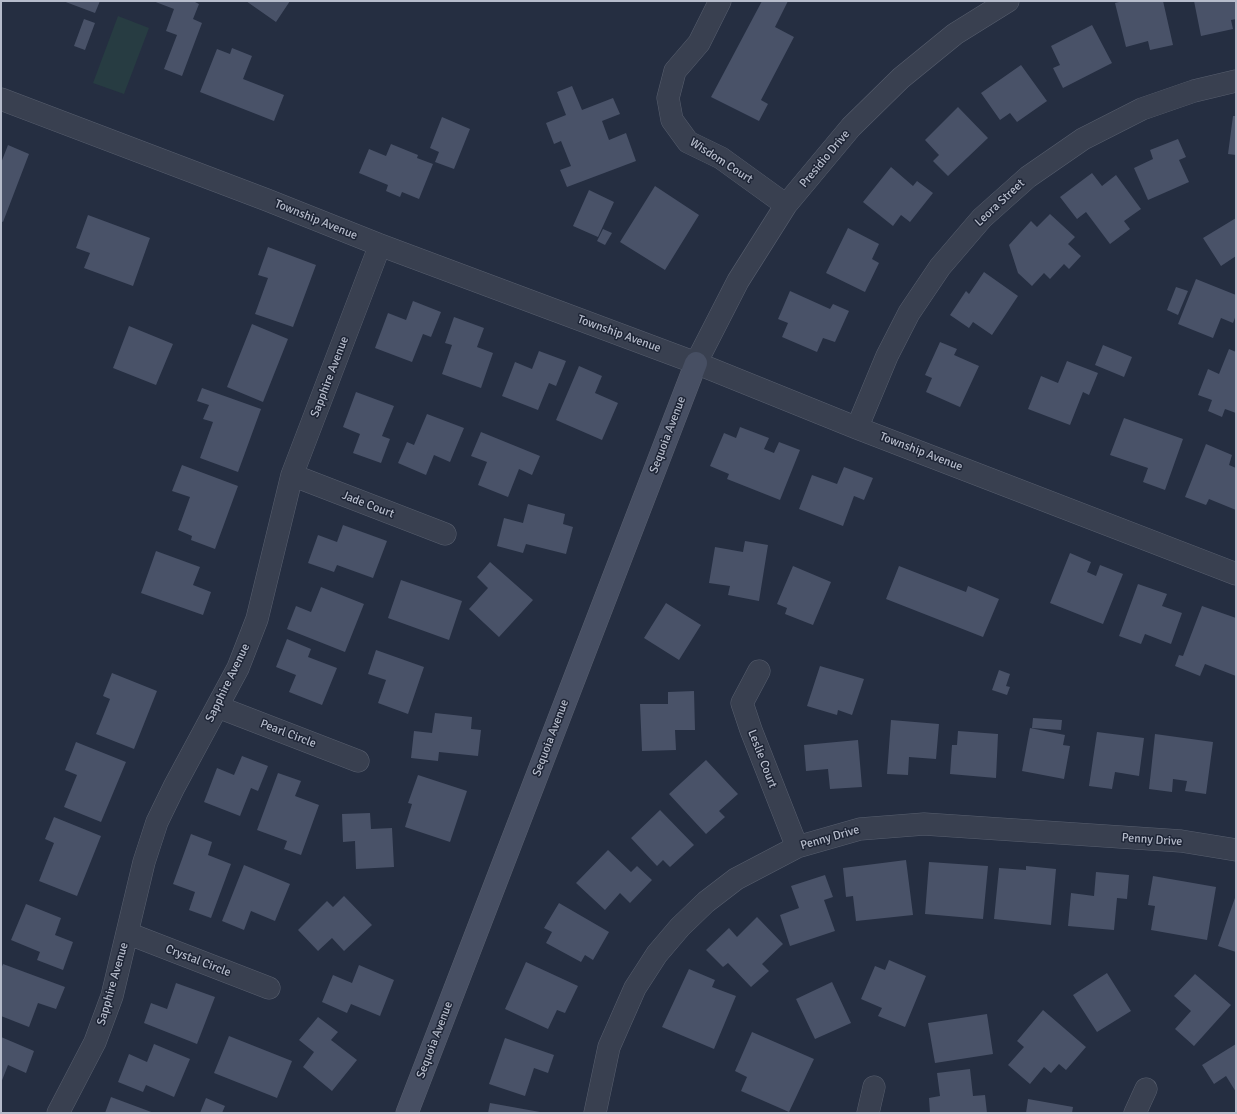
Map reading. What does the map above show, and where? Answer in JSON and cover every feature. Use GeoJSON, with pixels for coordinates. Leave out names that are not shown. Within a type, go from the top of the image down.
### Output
{"type":"FeatureCollection","features":[{"type":"Feature","properties":{"kind":"street","name":"Wisdom Court"},"geometry":{"type":"LineString","coordinates":[[720,1],[699,43],[675,71],[668,98],[672,120],[688,142],[721,158],[786,205]]}},
{"type":"Feature","properties":{"kind":"street","name":"Presidio Drive"},"geometry":{"type":"LineString","coordinates":[[696,363],[738,281],[786,205],[852,127],[901,78],[955,34],[1008,1]]}},
{"type":"Feature","properties":{"kind":"street","name":"Leora Street"},"geometry":{"type":"LineString","coordinates":[[858,428],[887,356],[909,313],[940,267],[982,218],[1028,177],[1083,139],[1142,109],[1194,91],[1236,80]]}},
{"type":"Feature","properties":{"kind":"street","name":"Township Avenue"},"geometry":{"type":"LineString","coordinates":[[1,99],[267,200],[380,245],[696,363],[858,428],[1236,574]]}},
{"type":"Feature","properties":{"kind":"street","name":"Sapphire Avenue"},"geometry":{"type":"LineString","coordinates":[[58,1113],[95,1042],[112,996],[144,862],[157,822],[174,787],[238,668],[257,619],[292,475],[380,245]]}},
{"type":"Feature","properties":{"kind":"street","name":"Sequoia Avenue"},"geometry":{"type":"LineString","coordinates":[[407,1113],[696,363]]}},
{"type":"Feature","properties":{"kind":"street","name":"Jade Court"},"geometry":{"type":"LineString","coordinates":[[292,475],[445,534]]}},
{"type":"Feature","properties":{"kind":"street","name":"Leslie Court"},"geometry":{"type":"LineString","coordinates":[[758,671],[742,703],[750,730],[797,847]]}},
{"type":"Feature","properties":{"kind":"street","name":"Pearl Circle"},"geometry":{"type":"LineString","coordinates":[[218,707],[358,761]]}},
{"type":"Feature","properties":{"kind":"street","name":"Penny Drive"},"geometry":{"type":"LineString","coordinates":[[595,1113],[609,1048],[635,988],[657,954],[680,927],[736,879],[797,847],[860,829],[924,824],[1181,841],[1236,850]]}},
{"type":"Feature","properties":{"kind":"street","name":"Crystal Circle"},"geometry":{"type":"LineString","coordinates":[[127,933],[269,988]]}},
{"type":"Feature","properties":{"kind":"street"},"geometry":{"type":"LineString","coordinates":[[868,1113],[874,1087]]}},
{"type":"Feature","properties":{"kind":"street"},"geometry":{"type":"LineString","coordinates":[[1135,1113],[1146,1089]]}},
{"type":"Feature","properties":{"kind":"green space"},"geometry":{"type":"Polygon","coordinates":[[[118,16],[149,28],[124,94],[93,83],[118,16]]]}},
{"type":"Feature","properties":{"kind":"building"},"geometry":{"type":"Polygon","coordinates":[[[63,1],[100,1],[95,13],[63,1]]]}},
{"type":"Feature","properties":{"kind":"building"},"geometry":{"type":"Polygon","coordinates":[[[153,1],[193,1],[199,4],[193,19],[202,23],[182,76],[164,69],[177,35],[166,31],[174,9],[153,1]]]}},
{"type":"Feature","properties":{"kind":"building"},"geometry":{"type":"Polygon","coordinates":[[[246,1],[290,1],[276,22],[246,1]]]}},
{"type":"Feature","properties":{"kind":"building"},"geometry":{"type":"Polygon","coordinates":[[[762,1],[788,1],[775,27],[794,37],[761,100],[768,104],[759,121],[711,97],[762,1]]]}},
{"type":"Feature","properties":{"kind":"building"},"geometry":{"type":"Polygon","coordinates":[[[1123,1],[1163,1],[1173,45],[1150,50],[1148,41],[1126,47],[1115,3],[1123,1]]]}},
{"type":"Feature","properties":{"kind":"building"},"geometry":{"type":"Polygon","coordinates":[[[1194,1],[1236,1],[1236,19],[1231,20],[1233,29],[1201,36],[1194,1]]]}},
{"type":"Feature","properties":{"kind":"building"},"geometry":{"type":"Polygon","coordinates":[[[84,19],[95,23],[85,50],[74,46],[84,19]]]}},
{"type":"Feature","properties":{"kind":"building"},"geometry":{"type":"Polygon","coordinates":[[[1092,25],[1112,63],[1063,88],[1053,68],[1060,65],[1051,46],[1092,25]]]}},
{"type":"Feature","properties":{"kind":"building"},"geometry":{"type":"Polygon","coordinates":[[[232,48],[252,56],[243,79],[284,95],[274,121],[200,92],[217,49],[230,54],[232,48]]]}},
{"type":"Feature","properties":{"kind":"building"},"geometry":{"type":"Polygon","coordinates":[[[1021,65],[1047,101],[1017,122],[1010,113],[1000,120],[981,93],[1021,65]]]}},
{"type":"Feature","properties":{"kind":"building"},"geometry":{"type":"Polygon","coordinates":[[[572,86],[582,110],[613,98],[620,114],[602,121],[609,140],[626,133],[636,161],[567,187],[560,170],[571,166],[561,141],[554,144],[546,123],[566,115],[557,92],[572,86]]]}},
{"type":"Feature","properties":{"kind":"building"},"geometry":{"type":"Polygon","coordinates":[[[958,107],[988,138],[948,176],[933,161],[939,155],[925,140],[958,107]]]}},
{"type":"Feature","properties":{"kind":"building"},"geometry":{"type":"Polygon","coordinates":[[[1233,116],[1236,116],[1236,155],[1228,154],[1233,116]]]}},
{"type":"Feature","properties":{"kind":"building"},"geometry":{"type":"Polygon","coordinates":[[[442,117],[470,129],[454,169],[435,162],[439,152],[430,148],[442,117]]]}},
{"type":"Feature","properties":{"kind":"building"},"geometry":{"type":"Polygon","coordinates":[[[1178,139],[1186,157],[1179,160],[1189,182],[1148,200],[1134,168],[1153,159],[1150,150],[1178,139]]]}},
{"type":"Feature","properties":{"kind":"building"},"geometry":{"type":"Polygon","coordinates":[[[391,144],[418,155],[417,158],[433,164],[419,199],[402,192],[400,197],[386,191],[388,185],[359,173],[369,149],[386,156],[391,144]]]}},
{"type":"Feature","properties":{"kind":"building"},"geometry":{"type":"Polygon","coordinates":[[[8,145],[29,154],[3,222],[1,221],[1,163],[8,145]]]}},
{"type":"Feature","properties":{"kind":"building"},"geometry":{"type":"Polygon","coordinates":[[[891,167],[913,186],[917,181],[933,193],[910,222],[901,215],[893,226],[863,202],[891,167]]]}},
{"type":"Feature","properties":{"kind":"building"},"geometry":{"type":"Polygon","coordinates":[[[1092,173],[1102,186],[1116,175],[1141,209],[1124,221],[1130,229],[1110,244],[1086,212],[1077,219],[1060,197],[1092,173]]]}},
{"type":"Feature","properties":{"kind":"building"},"geometry":{"type":"Polygon","coordinates":[[[655,186],[699,215],[665,270],[620,242],[655,186]]]}},
{"type":"Feature","properties":{"kind":"building"},"geometry":{"type":"Polygon","coordinates":[[[589,190],[614,202],[598,237],[573,226],[589,190]]]}},
{"type":"Feature","properties":{"kind":"building"},"geometry":{"type":"Polygon","coordinates":[[[1050,214],[1075,237],[1068,244],[1081,256],[1069,269],[1064,264],[1050,279],[1044,273],[1032,286],[1018,273],[1009,245],[1031,221],[1037,227],[1050,214]]]}},
{"type":"Feature","properties":{"kind":"building"},"geometry":{"type":"Polygon","coordinates":[[[88,215],[150,238],[133,286],[84,268],[90,253],[76,248],[88,215]]]}},
{"type":"Feature","properties":{"kind":"building"},"geometry":{"type":"Polygon","coordinates":[[[1236,218],[1236,256],[1221,266],[1203,238],[1236,218]]]}},
{"type":"Feature","properties":{"kind":"building"},"geometry":{"type":"Polygon","coordinates":[[[848,228],[879,244],[872,259],[879,263],[865,292],[826,273],[848,228]]]}},
{"type":"Feature","properties":{"kind":"building"},"geometry":{"type":"Polygon","coordinates":[[[603,229],[612,233],[605,245],[597,241],[603,229]]]}},
{"type":"Feature","properties":{"kind":"building"},"geometry":{"type":"Polygon","coordinates":[[[268,247],[316,265],[293,327],[255,314],[268,278],[258,275],[268,247]]]}},
{"type":"Feature","properties":{"kind":"building"},"geometry":{"type":"Polygon","coordinates":[[[984,272],[1018,296],[992,335],[973,322],[969,328],[950,315],[966,291],[969,294],[984,272]]]}},
{"type":"Feature","properties":{"kind":"building"},"geometry":{"type":"Polygon","coordinates":[[[1196,279],[1236,295],[1236,315],[1233,323],[1221,318],[1213,338],[1178,324],[1196,279]]]}},
{"type":"Feature","properties":{"kind":"building"},"geometry":{"type":"Polygon","coordinates":[[[1176,287],[1188,291],[1178,315],[1167,310],[1176,287]]]}},
{"type":"Feature","properties":{"kind":"building"},"geometry":{"type":"Polygon","coordinates":[[[790,291],[830,309],[833,304],[849,311],[835,342],[823,338],[817,352],[782,337],[788,323],[778,319],[790,291]]]}},
{"type":"Feature","properties":{"kind":"building"},"geometry":{"type":"Polygon","coordinates":[[[413,301],[441,312],[431,337],[423,334],[412,362],[375,348],[388,313],[406,320],[413,301]]]}},
{"type":"Feature","properties":{"kind":"building"},"geometry":{"type":"Polygon","coordinates":[[[454,317],[484,328],[477,347],[493,353],[481,388],[442,374],[452,345],[445,343],[454,317]]]}},
{"type":"Feature","properties":{"kind":"building"},"geometry":{"type":"Polygon","coordinates":[[[252,324],[288,339],[263,402],[227,387],[252,324]]]}},
{"type":"Feature","properties":{"kind":"building"},"geometry":{"type":"Polygon","coordinates":[[[129,326],[173,344],[156,385],[113,368],[129,326]]]}},
{"type":"Feature","properties":{"kind":"building"},"geometry":{"type":"Polygon","coordinates":[[[940,342],[957,349],[954,355],[979,366],[960,407],[926,392],[932,378],[925,375],[940,342]]]}},
{"type":"Feature","properties":{"kind":"building"},"geometry":{"type":"Polygon","coordinates":[[[1103,345],[1132,357],[1124,377],[1095,365],[1103,345]]]}},
{"type":"Feature","properties":{"kind":"building"},"geometry":{"type":"Polygon","coordinates":[[[1229,349],[1236,352],[1236,413],[1225,409],[1222,417],[1208,411],[1212,400],[1198,395],[1208,369],[1219,374],[1229,349]]]}},
{"type":"Feature","properties":{"kind":"building"},"geometry":{"type":"Polygon","coordinates":[[[539,351],[566,361],[556,386],[549,383],[538,410],[502,396],[515,362],[532,369],[539,351]]]}},
{"type":"Feature","properties":{"kind":"building"},"geometry":{"type":"Polygon","coordinates":[[[1067,361],[1098,373],[1089,395],[1083,392],[1070,425],[1028,409],[1041,376],[1058,383],[1067,361]]]}},
{"type":"Feature","properties":{"kind":"building"},"geometry":{"type":"Polygon","coordinates":[[[579,366],[602,376],[595,393],[618,403],[602,440],[556,420],[579,366]]]}},
{"type":"Feature","properties":{"kind":"building"},"geometry":{"type":"Polygon","coordinates":[[[202,388],[261,409],[238,472],[200,458],[213,422],[203,419],[209,405],[197,401],[202,388]]]}},
{"type":"Feature","properties":{"kind":"building"},"geometry":{"type":"Polygon","coordinates":[[[356,392],[394,406],[382,436],[390,439],[381,463],[353,453],[360,434],[343,427],[356,392]]]}},
{"type":"Feature","properties":{"kind":"building"},"geometry":{"type":"Polygon","coordinates":[[[427,414],[464,428],[450,462],[434,455],[426,475],[398,463],[407,442],[414,445],[427,414]]]}},
{"type":"Feature","properties":{"kind":"building"},"geometry":{"type":"Polygon","coordinates":[[[1124,418],[1183,439],[1165,490],[1143,482],[1148,468],[1110,455],[1124,418]]]}},
{"type":"Feature","properties":{"kind":"building"},"geometry":{"type":"Polygon","coordinates":[[[740,427],[769,438],[764,449],[774,453],[779,442],[800,450],[780,500],[727,479],[729,474],[710,466],[724,433],[736,438],[740,427]]]}},
{"type":"Feature","properties":{"kind":"building"},"geometry":{"type":"Polygon","coordinates":[[[481,432],[540,456],[532,475],[519,469],[508,497],[478,485],[487,462],[471,456],[481,432]]]}},
{"type":"Feature","properties":{"kind":"building"},"geometry":{"type":"Polygon","coordinates":[[[1206,444],[1232,455],[1229,465],[1236,468],[1236,510],[1209,499],[1206,505],[1185,497],[1206,444]]]}},
{"type":"Feature","properties":{"kind":"building"},"geometry":{"type":"Polygon","coordinates":[[[182,465],[238,486],[215,549],[191,540],[192,536],[178,530],[190,497],[172,491],[182,465]]]}},
{"type":"Feature","properties":{"kind":"building"},"geometry":{"type":"Polygon","coordinates":[[[844,467],[873,478],[864,500],[854,496],[843,526],[799,509],[812,475],[837,484],[844,467]]]}},
{"type":"Feature","properties":{"kind":"building"},"geometry":{"type":"Polygon","coordinates":[[[528,504],[565,514],[563,524],[573,527],[566,554],[526,544],[523,553],[497,546],[504,518],[523,523],[528,504]]]}},
{"type":"Feature","properties":{"kind":"building"},"geometry":{"type":"Polygon","coordinates":[[[343,525],[387,541],[373,578],[337,565],[334,572],[308,563],[318,535],[337,542],[343,525]]]}},
{"type":"Feature","properties":{"kind":"building"},"geometry":{"type":"Polygon","coordinates":[[[745,541],[768,545],[759,601],[728,595],[730,586],[709,583],[715,547],[743,552],[745,541]]]}},
{"type":"Feature","properties":{"kind":"building"},"geometry":{"type":"Polygon","coordinates":[[[156,551],[200,567],[193,585],[211,592],[203,615],[141,593],[156,551]]]}},
{"type":"Feature","properties":{"kind":"building"},"geometry":{"type":"Polygon","coordinates":[[[1070,553],[1091,562],[1087,572],[1096,576],[1100,565],[1123,574],[1103,624],[1050,603],[1070,553]]]}},
{"type":"Feature","properties":{"kind":"building"},"geometry":{"type":"Polygon","coordinates":[[[490,562],[533,600],[499,637],[469,609],[488,588],[477,577],[490,562]]]}},
{"type":"Feature","properties":{"kind":"building"},"geometry":{"type":"Polygon","coordinates":[[[793,566],[831,582],[813,625],[785,614],[787,608],[777,604],[793,566]]]}},
{"type":"Feature","properties":{"kind":"building"},"geometry":{"type":"Polygon","coordinates":[[[899,566],[966,592],[968,586],[999,599],[983,637],[886,599],[899,566]]]}},
{"type":"Feature","properties":{"kind":"building"},"geometry":{"type":"Polygon","coordinates":[[[401,580],[462,601],[449,640],[388,618],[401,580]]]}},
{"type":"Feature","properties":{"kind":"building"},"geometry":{"type":"Polygon","coordinates":[[[1138,584],[1167,594],[1162,606],[1182,613],[1171,644],[1145,634],[1141,644],[1119,636],[1138,584]]]}},
{"type":"Feature","properties":{"kind":"building"},"geometry":{"type":"Polygon","coordinates":[[[321,587],[364,604],[345,652],[287,629],[296,606],[311,612],[321,587]]]}},
{"type":"Feature","properties":{"kind":"building"},"geometry":{"type":"Polygon","coordinates":[[[666,603],[701,625],[679,660],[644,638],[666,603]]]}},
{"type":"Feature","properties":{"kind":"building"},"geometry":{"type":"Polygon","coordinates":[[[1202,606],[1236,618],[1236,676],[1205,664],[1200,676],[1175,666],[1179,655],[1183,656],[1202,606]]]}},
{"type":"Feature","properties":{"kind":"building"},"geometry":{"type":"Polygon","coordinates":[[[287,639],[311,649],[308,657],[337,668],[322,705],[289,692],[296,675],[276,667],[287,639]]]}},
{"type":"Feature","properties":{"kind":"building"},"geometry":{"type":"Polygon","coordinates":[[[376,650],[424,667],[408,714],[378,703],[386,680],[368,674],[376,650]]]}},
{"type":"Feature","properties":{"kind":"building"},"geometry":{"type":"Polygon","coordinates":[[[820,666],[864,679],[852,715],[838,710],[837,715],[807,706],[820,666]]]}},
{"type":"Feature","properties":{"kind":"building"},"geometry":{"type":"Polygon","coordinates":[[[999,670],[1010,674],[1006,686],[1010,687],[1007,695],[992,690],[999,670]]]}},
{"type":"Feature","properties":{"kind":"building"},"geometry":{"type":"Polygon","coordinates":[[[112,673],[157,691],[134,749],[96,734],[110,699],[103,696],[112,673]]]}},
{"type":"Feature","properties":{"kind":"building"},"geometry":{"type":"Polygon","coordinates":[[[694,691],[695,730],[675,730],[676,750],[642,751],[640,704],[668,704],[668,692],[694,691]]]}},
{"type":"Feature","properties":{"kind":"building"},"geometry":{"type":"Polygon","coordinates":[[[435,713],[472,717],[471,729],[481,730],[478,756],[439,752],[438,761],[411,758],[414,731],[432,733],[435,713]]]}},
{"type":"Feature","properties":{"kind":"building"},"geometry":{"type":"Polygon","coordinates":[[[1033,718],[1062,720],[1061,730],[1032,728],[1033,718]]]}},
{"type":"Feature","properties":{"kind":"building"},"geometry":{"type":"Polygon","coordinates":[[[891,720],[939,724],[936,759],[909,757],[908,775],[887,774],[891,720]]]}},
{"type":"Feature","properties":{"kind":"building"},"geometry":{"type":"Polygon","coordinates":[[[1030,728],[1065,735],[1063,745],[1070,746],[1064,779],[1022,771],[1030,728]]]}},
{"type":"Feature","properties":{"kind":"building"},"geometry":{"type":"Polygon","coordinates":[[[958,731],[998,734],[996,778],[950,774],[952,745],[957,745],[958,731]]]}},
{"type":"Feature","properties":{"kind":"building"},"geometry":{"type":"Polygon","coordinates":[[[1097,732],[1144,738],[1139,776],[1115,772],[1112,789],[1089,786],[1097,732]]]}},
{"type":"Feature","properties":{"kind":"building"},"geometry":{"type":"Polygon","coordinates":[[[1155,734],[1213,742],[1206,794],[1185,791],[1187,781],[1173,779],[1172,792],[1149,789],[1155,734]]]}},
{"type":"Feature","properties":{"kind":"building"},"geometry":{"type":"Polygon","coordinates":[[[858,740],[862,787],[830,789],[828,769],[806,771],[804,745],[858,740]]]}},
{"type":"Feature","properties":{"kind":"building"},"geometry":{"type":"Polygon","coordinates":[[[76,742],[126,762],[101,822],[64,807],[77,775],[65,770],[76,742]]]}},
{"type":"Feature","properties":{"kind":"building"},"geometry":{"type":"Polygon","coordinates":[[[242,756],[268,766],[258,791],[251,788],[240,816],[204,802],[217,768],[234,775],[242,756]]]}},
{"type":"Feature","properties":{"kind":"building"},"geometry":{"type":"Polygon","coordinates":[[[706,760],[738,794],[719,811],[725,817],[706,834],[669,794],[706,760]]]}},
{"type":"Feature","properties":{"kind":"building"},"geometry":{"type":"Polygon","coordinates":[[[278,773],[301,781],[295,796],[319,805],[301,855],[284,849],[287,841],[257,830],[278,773]]]}},
{"type":"Feature","properties":{"kind":"building"},"geometry":{"type":"Polygon","coordinates":[[[418,775],[467,791],[450,842],[405,827],[412,804],[408,803],[418,775]]]}},
{"type":"Feature","properties":{"kind":"building"},"geometry":{"type":"Polygon","coordinates":[[[660,810],[694,845],[670,867],[663,860],[657,866],[631,838],[660,810]]]}},
{"type":"Feature","properties":{"kind":"building"},"geometry":{"type":"Polygon","coordinates":[[[370,813],[371,829],[392,828],[394,867],[356,869],[355,841],[343,842],[342,814],[370,813]]]}},
{"type":"Feature","properties":{"kind":"building"},"geometry":{"type":"Polygon","coordinates":[[[54,817],[101,836],[77,896],[39,881],[54,843],[45,839],[54,817]]]}},
{"type":"Feature","properties":{"kind":"building"},"geometry":{"type":"Polygon","coordinates":[[[191,834],[212,842],[208,855],[231,864],[211,918],[189,910],[195,892],[173,884],[191,834]]]}},
{"type":"Feature","properties":{"kind":"building"},"geometry":{"type":"Polygon","coordinates":[[[608,850],[631,872],[637,866],[652,880],[630,903],[620,893],[605,910],[576,883],[608,850]]]}},
{"type":"Feature","properties":{"kind":"building"},"geometry":{"type":"Polygon","coordinates":[[[906,860],[913,915],[856,921],[853,896],[846,897],[843,868],[906,860]]]}},
{"type":"Feature","properties":{"kind":"building"},"geometry":{"type":"Polygon","coordinates":[[[929,862],[988,866],[983,919],[925,914],[929,862]]]}},
{"type":"Feature","properties":{"kind":"building"},"geometry":{"type":"Polygon","coordinates":[[[244,865],[290,884],[275,921],[251,911],[244,930],[222,921],[244,865]]]}},
{"type":"Feature","properties":{"kind":"building"},"geometry":{"type":"Polygon","coordinates":[[[1026,866],[1056,869],[1051,925],[994,919],[999,868],[1026,870],[1026,866]]]}},
{"type":"Feature","properties":{"kind":"building"},"geometry":{"type":"Polygon","coordinates":[[[1096,872],[1129,875],[1127,899],[1117,898],[1114,930],[1068,926],[1071,893],[1094,896],[1096,872]]]}},
{"type":"Feature","properties":{"kind":"building"},"geometry":{"type":"Polygon","coordinates":[[[825,875],[833,897],[824,900],[835,931],[790,946],[780,915],[799,908],[791,886],[825,875]]]}},
{"type":"Feature","properties":{"kind":"building"},"geometry":{"type":"Polygon","coordinates":[[[1153,876],[1216,887],[1207,940],[1151,930],[1155,906],[1148,905],[1153,876]]]}},
{"type":"Feature","properties":{"kind":"building"},"geometry":{"type":"Polygon","coordinates":[[[1236,895],[1236,952],[1218,946],[1236,895]]]}},
{"type":"Feature","properties":{"kind":"building"},"geometry":{"type":"Polygon","coordinates":[[[344,896],[372,925],[344,951],[332,938],[318,951],[298,930],[327,901],[333,907],[344,896]]]}},
{"type":"Feature","properties":{"kind":"building"},"geometry":{"type":"Polygon","coordinates":[[[559,903],[609,932],[593,960],[585,955],[581,962],[546,943],[552,932],[544,928],[559,903]]]}},
{"type":"Feature","properties":{"kind":"building"},"geometry":{"type":"Polygon","coordinates":[[[26,904],[61,918],[55,935],[73,942],[63,970],[37,960],[40,952],[11,940],[26,904]]]}},
{"type":"Feature","properties":{"kind":"building"},"geometry":{"type":"Polygon","coordinates":[[[757,917],[783,944],[762,964],[769,971],[751,987],[728,963],[723,967],[706,950],[729,928],[737,937],[757,917]]]}},
{"type":"Feature","properties":{"kind":"building"},"geometry":{"type":"Polygon","coordinates":[[[889,960],[926,976],[905,1027],[878,1016],[882,1008],[861,999],[875,966],[885,970],[889,960]]]}},
{"type":"Feature","properties":{"kind":"building"},"geometry":{"type":"Polygon","coordinates":[[[526,962],[578,986],[565,1013],[557,1010],[548,1029],[505,1009],[526,962]]]}},
{"type":"Feature","properties":{"kind":"building"},"geometry":{"type":"Polygon","coordinates":[[[3,964],[65,987],[56,1009],[38,1003],[29,1027],[1,1016],[1,969],[3,964]]]}},
{"type":"Feature","properties":{"kind":"building"},"geometry":{"type":"Polygon","coordinates":[[[359,965],[394,980],[380,1016],[351,1004],[347,1013],[322,1002],[333,975],[352,983],[359,965]]]}},
{"type":"Feature","properties":{"kind":"building"},"geometry":{"type":"Polygon","coordinates":[[[689,969],[715,980],[712,987],[736,996],[714,1049],[662,1027],[689,969]]]}},
{"type":"Feature","properties":{"kind":"building"},"geometry":{"type":"Polygon","coordinates":[[[1107,973],[1131,1011],[1097,1032],[1073,995],[1107,973]]]}},
{"type":"Feature","properties":{"kind":"building"},"geometry":{"type":"Polygon","coordinates":[[[1195,974],[1231,1005],[1194,1046],[1175,1029],[1191,1011],[1174,996],[1195,974]]]}},
{"type":"Feature","properties":{"kind":"building"},"geometry":{"type":"Polygon","coordinates":[[[832,982],[851,1023],[815,1039],[796,999],[832,982]]]}},
{"type":"Feature","properties":{"kind":"building"},"geometry":{"type":"Polygon","coordinates":[[[176,983],[215,997],[197,1044],[144,1023],[151,1003],[167,1009],[176,983]]]}},
{"type":"Feature","properties":{"kind":"building"},"geometry":{"type":"Polygon","coordinates":[[[1043,1010],[1086,1047],[1066,1070],[1059,1064],[1051,1073],[1044,1067],[1030,1084],[1008,1065],[1024,1047],[1017,1041],[1043,1010]]]}},
{"type":"Feature","properties":{"kind":"building"},"geometry":{"type":"Polygon","coordinates":[[[987,1014],[993,1054],[935,1063],[928,1023],[987,1014]]]}},
{"type":"Feature","properties":{"kind":"building"},"geometry":{"type":"Polygon","coordinates":[[[318,1017],[338,1032],[331,1040],[357,1060],[332,1091],[303,1067],[314,1052],[299,1040],[318,1017]]]}},
{"type":"Feature","properties":{"kind":"building"},"geometry":{"type":"Polygon","coordinates":[[[752,1032],[814,1059],[789,1112],[741,1091],[747,1077],[735,1071],[752,1032]]]}},
{"type":"Feature","properties":{"kind":"building"},"geometry":{"type":"Polygon","coordinates":[[[229,1036],[292,1061],[277,1098],[214,1073],[229,1036]]]}},
{"type":"Feature","properties":{"kind":"building"},"geometry":{"type":"Polygon","coordinates":[[[1,1037],[34,1051],[26,1073],[8,1065],[1,1083],[1,1037]]]}},
{"type":"Feature","properties":{"kind":"building"},"geometry":{"type":"Polygon","coordinates":[[[505,1038],[554,1055],[548,1073],[534,1068],[525,1096],[489,1084],[505,1038]]]}},
{"type":"Feature","properties":{"kind":"building"},"geometry":{"type":"Polygon","coordinates":[[[154,1044],[190,1059],[174,1097],[146,1085],[143,1092],[118,1082],[129,1054],[147,1062],[154,1044]]]}},
{"type":"Feature","properties":{"kind":"building"},"geometry":{"type":"Polygon","coordinates":[[[1236,1044],[1236,1092],[1226,1076],[1214,1084],[1202,1065],[1236,1044]]]}},
{"type":"Feature","properties":{"kind":"building"},"geometry":{"type":"Polygon","coordinates":[[[970,1069],[973,1096],[985,1095],[987,1113],[930,1113],[929,1098],[940,1096],[937,1073],[970,1069]]]}},
{"type":"Feature","properties":{"kind":"building"},"geometry":{"type":"Polygon","coordinates":[[[111,1097],[154,1113],[105,1113],[111,1097]]]}},
{"type":"Feature","properties":{"kind":"building"},"geometry":{"type":"Polygon","coordinates":[[[206,1098],[225,1106],[222,1113],[200,1113],[206,1098]]]}},
{"type":"Feature","properties":{"kind":"building"},"geometry":{"type":"Polygon","coordinates":[[[1028,1099],[1073,1107],[1072,1113],[1026,1113],[1028,1099]]]}},
{"type":"Feature","properties":{"kind":"building"},"geometry":{"type":"Polygon","coordinates":[[[490,1103],[540,1112],[540,1113],[488,1113],[490,1103]]]}}]}
